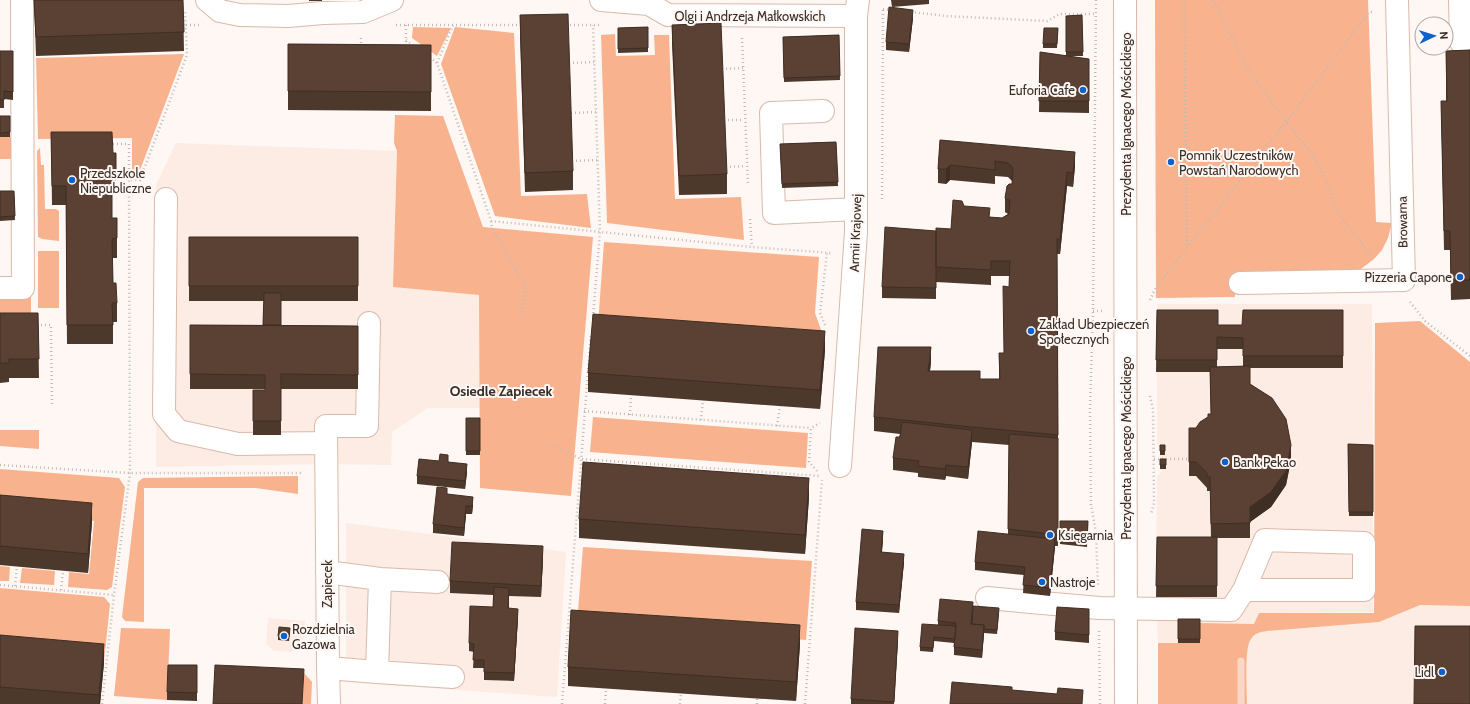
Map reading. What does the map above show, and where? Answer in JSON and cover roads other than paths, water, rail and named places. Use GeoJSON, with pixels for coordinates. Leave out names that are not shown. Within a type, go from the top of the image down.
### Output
{"type":"FeatureCollection","features":[{"type":"Feature","properties":{"kind":"street"},"geometry":{"type":"LineString","coordinates":[[0,288],[23,288],[22,0]]}},
{"type":"Feature","properties":{"kind":"street"},"geometry":{"type":"LineString","coordinates":[[207,0],[220,11],[240,15],[288,16],[363,12],[392,0]]}},
{"type":"Feature","properties":{"kind":"street","name":"Olgi i Andrzeja Małkowskich"},"geometry":{"type":"LineString","coordinates":[[601,0],[649,4],[668,15],[856,8]]}},
{"type":"Feature","properties":{"kind":"street","name":"Prezydenta Ignacego Mościckiego"},"geometry":{"type":"LineString","coordinates":[[1125,0],[1126,704]]}},
{"type":"Feature","properties":{"kind":"street"},"geometry":{"type":"LineString","coordinates":[[1460,0],[1461,42]]}},
{"type":"Feature","properties":{"kind":"street","name":"Browarna"},"geometry":{"type":"LineString","coordinates":[[1240,283],[1404,280],[1397,6]]}},
{"type":"Feature","properties":{"kind":"street","name":"Armii Krajowej"},"geometry":{"type":"LineString","coordinates":[[831,471],[856,232],[856,8]]}},
{"type":"Feature","properties":{"kind":"street"},"geometry":{"type":"LineString","coordinates":[[823,111],[771,113],[774,213],[856,209]]}},
{"type":"Feature","properties":{"kind":"street"},"geometry":{"type":"LineString","coordinates":[[166,199],[164,414],[178,431],[238,444],[327,460]]}},
{"type":"Feature","properties":{"kind":"street","name":"Zapiecek"},"geometry":{"type":"LineString","coordinates":[[330,704],[328,668],[326,426],[367,426],[369,323]]}},
{"type":"Feature","properties":{"kind":"street"},"geometry":{"type":"LineString","coordinates":[[987,598],[1099,608],[1231,610],[1244,590],[1265,540],[1364,543],[1364,590],[1244,590]]}},
{"type":"Feature","properties":{"kind":"street"},"geometry":{"type":"LineString","coordinates":[[327,572],[380,579],[438,582]]}},
{"type":"Feature","properties":{"kind":"street"},"geometry":{"type":"LineString","coordinates":[[377,672],[380,579]]}},
{"type":"Feature","properties":{"kind":"street"},"geometry":{"type":"LineString","coordinates":[[328,668],[453,677]]}},
{"type":"Feature","properties":{"kind":"waterway"},"geometry":{"type":"LineString","coordinates":[[1241,661],[1241,704]]}},
{"type":"Feature","properties":{"kind":"place","name":"Euforia Cafe"},"geometry":{"type":"Point","coordinates":[1083,90]}},
{"type":"Feature","properties":{"kind":"place","name":"Pomnik Uczestników Powstań Narodowych"},"geometry":{"type":"Point","coordinates":[1171,162]}},
{"type":"Feature","properties":{"kind":"place","name":"Przedszkole Niepubliczne"},"geometry":{"type":"Point","coordinates":[72,180]}},
{"type":"Feature","properties":{"kind":"place","name":"Pizzeria Capone"},"geometry":{"type":"Point","coordinates":[1460,277]}},
{"type":"Feature","properties":{"kind":"place","name":"Zakład Ubezpieczeń Społecznych"},"geometry":{"type":"Point","coordinates":[1031,331]}},
{"type":"Feature","properties":{"kind":"place","name":"Bank Pekao"},"geometry":{"type":"Point","coordinates":[1225,462]}},
{"type":"Feature","properties":{"kind":"place","name":"Księgarnia"},"geometry":{"type":"Point","coordinates":[1050,535]}},
{"type":"Feature","properties":{"kind":"place","name":"Nastroje"},"geometry":{"type":"Point","coordinates":[1042,582]}},
{"type":"Feature","properties":{"kind":"place","name":"Rozdzielnia Gazowa"},"geometry":{"type":"Point","coordinates":[284,636]}},
{"type":"Feature","properties":{"kind":"place","name":"Lidl"},"geometry":{"type":"Point","coordinates":[1442,672]}},
{"type":"Feature","properties":{"kind":"district","name":"Osiedle Zapiecek"},"geometry":{"type":"Point","coordinates":[501,391]}}]}
